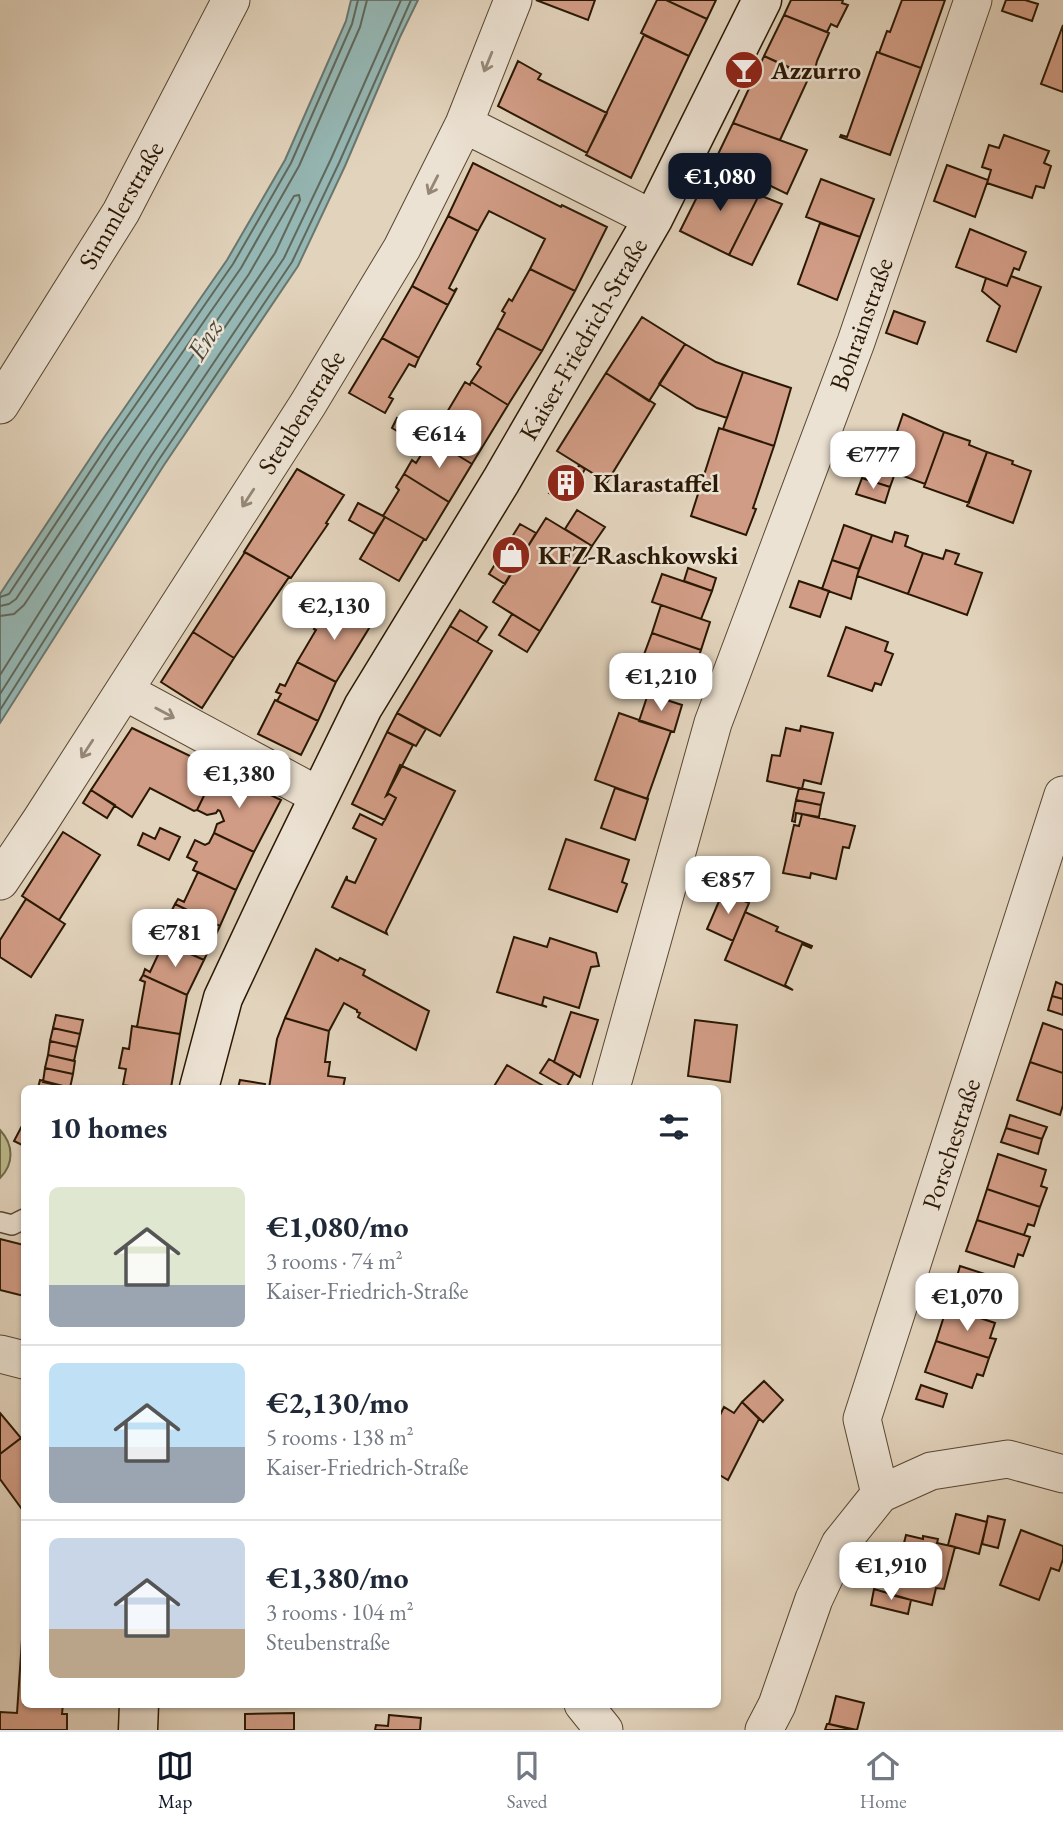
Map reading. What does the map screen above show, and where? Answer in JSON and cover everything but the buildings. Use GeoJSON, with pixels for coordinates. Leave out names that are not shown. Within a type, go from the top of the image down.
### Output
{"type":"FeatureCollection","features":[{"type":"Feature","properties":{"kind":"street","name":"Simmlerstraße"},"geometry":{"type":"LineString","coordinates":[[0,405],[121,212],[231,0]]}},
{"type":"Feature","properties":{"kind":"street","name":"Steubenstraße"},"geometry":{"type":"LineString","coordinates":[[0,881],[308,404],[395,260],[464,124],[513,0]]}},
{"type":"Feature","properties":{"kind":"street","name":"Kaiser-Friedrich-Straße"},"geometry":{"type":"LineString","coordinates":[[200,1085],[223,998],[363,707],[501,481],[653,219],[762,0]]}},
{"type":"Feature","properties":{"kind":"street","name":"Bohrainstraße"},"geometry":{"type":"LineString","coordinates":[[612,1085],[713,723],[856,342],[974,0]]}},
{"type":"Feature","properties":{"kind":"street"},"geometry":{"type":"LineString","coordinates":[[464,124],[653,219]]}},
{"type":"Feature","properties":{"kind":"street"},"geometry":{"type":"LineString","coordinates":[[124,691],[319,796]]}},
{"type":"Feature","properties":{"kind":"street","name":"Porschestraße"},"geometry":{"type":"LineString","coordinates":[[880,1494],[862,1419],[1063,795]]}},
{"type":"Feature","properties":{"kind":"street"},"geometry":{"type":"LineString","coordinates":[[0,1354],[21,1359]]}},
{"type":"Feature","properties":{"kind":"street"},"geometry":{"type":"LineString","coordinates":[[764,1730],[777,1705],[814,1598],[840,1544],[880,1494],[931,1471],[1009,1458],[1063,1474]]}},
{"type":"Feature","properties":{"kind":"street"},"geometry":{"type":"LineString","coordinates":[[138,1730],[139,1708]]}},
{"type":"Feature","properties":{"kind":"street"},"geometry":{"type":"LineString","coordinates":[[586,1708],[604,1730]]}},
{"type":"Feature","properties":{"kind":"lane"},"geometry":{"type":"LineString","coordinates":[[0,1222],[12,1225],[21,1220]]}},
{"type":"Feature","properties":{"kind":"shaded area"},"geometry":{"type":"Polygon","coordinates":[[[0,1130],[10,1148],[10,1161],[0,1178],[0,1130]]]}},
{"type":"Feature","properties":{"kind":"water","name":"Enz"},"geometry":{"type":"Polygon","coordinates":[[[351,0],[418,0],[298,266],[164,465],[0,723],[0,594],[227,260],[285,160],[346,21],[351,0]]]}},
{"type":"Feature","properties":{"kind":"place","name":"Azzurro"},"geometry":{"type":"Point","coordinates":[744,70]}},
{"type":"Feature","properties":{"kind":"place","name":"Klarastaffel"},"geometry":{"type":"Point","coordinates":[566,483]}},
{"type":"Feature","properties":{"kind":"place","name":"KFZ-Raschkowski"},"geometry":{"type":"Point","coordinates":[511,555]}}]}
